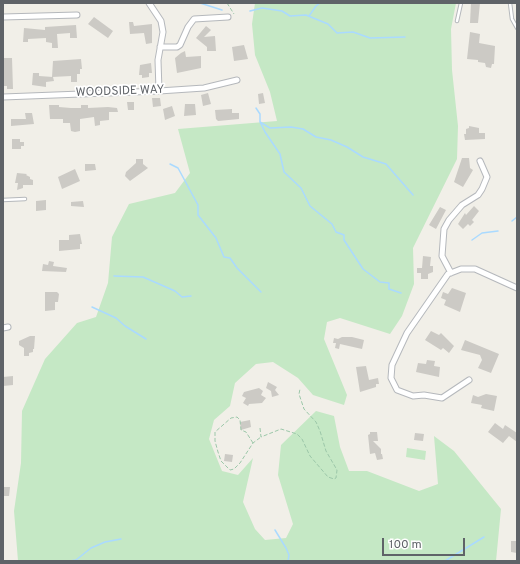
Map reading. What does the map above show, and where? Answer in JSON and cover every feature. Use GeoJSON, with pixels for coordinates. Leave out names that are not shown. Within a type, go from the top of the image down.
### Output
{"type":"FeatureCollection","features":[{"type":"Feature","properties":{"kind":"street"},"geometry":{"type":"LineString","coordinates":[[149,3],[161,21],[163,32],[158,60],[159,91]]}},
{"type":"Feature","properties":{"kind":"street"},"geometry":{"type":"LineString","coordinates":[[3,18],[77,15]]}},
{"type":"Feature","properties":{"kind":"street"},"geometry":{"type":"LineString","coordinates":[[160,47],[177,47],[180,45],[188,27],[194,19],[228,18]]}},
{"type":"Feature","properties":{"kind":"street","name":"WOODSIDE WAY"},"geometry":{"type":"LineString","coordinates":[[3,97],[204,88],[237,80]]}},
{"type":"Feature","properties":{"kind":"street"},"geometry":{"type":"LineString","coordinates":[[450,274],[442,256],[444,229],[449,220],[462,205],[478,195],[482,189],[487,177],[480,161]]}},
{"type":"Feature","properties":{"kind":"street"},"geometry":{"type":"LineString","coordinates":[[469,380],[442,398],[424,395],[413,396],[398,390],[391,378],[392,365],[407,333],[438,286],[448,274],[461,269],[475,269],[517,288]]}},
{"type":"Feature","properties":{"kind":"lane"},"geometry":{"type":"LineString","coordinates":[[457,20],[461,3]]}},
{"type":"Feature","properties":{"kind":"lane"},"geometry":{"type":"LineString","coordinates":[[510,3],[512,19],[517,28]]}},
{"type":"Feature","properties":{"kind":"lane"},"geometry":{"type":"LineString","coordinates":[[3,200],[25,199]]}},
{"type":"Feature","properties":{"kind":"path"},"geometry":{"type":"LineString","coordinates":[[228,3],[234,14]]}},
{"type":"Feature","properties":{"kind":"path"},"geometry":{"type":"LineString","coordinates":[[253,442],[246,432],[241,430],[240,420],[237,418],[231,418],[215,432],[215,441],[220,457],[226,467],[230,470],[234,469],[246,456],[253,442],[281,429],[296,434],[302,439],[310,456],[328,477],[334,479],[336,478],[337,470],[326,451],[316,422],[304,409],[299,394],[300,389]]}},
{"type":"Feature","properties":{"kind":"path"},"geometry":{"type":"LineString","coordinates":[[260,428],[261,437]]}},
{"type":"Feature","properties":{"kind":"green space"},"geometry":{"type":"Polygon","coordinates":[[[255,3],[456,3],[451,29],[452,70],[458,126],[457,159],[413,248],[414,284],[402,316],[390,334],[340,318],[327,322],[324,339],[347,395],[344,405],[313,395],[298,378],[273,362],[256,364],[235,383],[230,406],[214,420],[209,439],[222,471],[238,475],[253,458],[243,502],[255,529],[265,540],[286,538],[293,524],[278,475],[281,445],[316,411],[334,416],[340,447],[349,471],[367,471],[419,491],[438,484],[434,436],[454,451],[501,509],[496,561],[18,561],[14,511],[21,463],[22,411],[45,359],[77,323],[96,317],[108,283],[112,237],[129,204],[175,193],[190,173],[178,129],[277,121],[270,92],[255,55],[252,24],[255,3]]]}},
{"type":"Feature","properties":{"kind":"green space"},"geometry":{"type":"Polygon","coordinates":[[[407,448],[426,451],[425,460],[406,457],[407,448]]]}},
{"type":"Feature","properties":{"kind":"building"},"geometry":{"type":"Polygon","coordinates":[[[471,3],[480,3],[478,23],[470,23],[471,3]]]}},
{"type":"Feature","properties":{"kind":"building"},"geometry":{"type":"Polygon","coordinates":[[[94,17],[113,31],[108,38],[88,24],[94,17]]]}},
{"type":"Feature","properties":{"kind":"building"},"geometry":{"type":"Polygon","coordinates":[[[129,22],[133,22],[134,26],[152,24],[152,43],[146,44],[144,33],[130,34],[129,22]]]}},
{"type":"Feature","properties":{"kind":"building"},"geometry":{"type":"Polygon","coordinates":[[[76,25],[77,38],[70,38],[70,33],[57,34],[58,48],[52,48],[52,43],[46,42],[46,38],[28,39],[28,42],[23,42],[24,28],[45,30],[45,27],[76,25]]]}},
{"type":"Feature","properties":{"kind":"building"},"geometry":{"type":"Polygon","coordinates":[[[206,26],[211,30],[204,37],[215,36],[216,51],[207,51],[207,47],[196,38],[206,26]]]}},
{"type":"Feature","properties":{"kind":"building"},"geometry":{"type":"Polygon","coordinates":[[[470,32],[480,34],[479,43],[495,46],[494,64],[492,64],[491,68],[486,67],[485,63],[478,62],[478,60],[467,59],[470,32]]]}},
{"type":"Feature","properties":{"kind":"building"},"geometry":{"type":"Polygon","coordinates":[[[244,45],[248,59],[234,61],[232,47],[244,45]]]}},
{"type":"Feature","properties":{"kind":"building"},"geometry":{"type":"Polygon","coordinates":[[[185,51],[186,57],[201,56],[201,68],[177,73],[175,58],[185,51]]]}},
{"type":"Feature","properties":{"kind":"building"},"geometry":{"type":"Polygon","coordinates":[[[3,58],[12,58],[13,89],[7,89],[7,86],[3,86],[3,58]]]}},
{"type":"Feature","properties":{"kind":"building"},"geometry":{"type":"Polygon","coordinates":[[[81,59],[82,69],[80,69],[80,74],[77,74],[77,82],[71,82],[71,76],[52,77],[53,61],[81,59]]]}},
{"type":"Feature","properties":{"kind":"building"},"geometry":{"type":"Polygon","coordinates":[[[151,63],[152,73],[149,73],[149,77],[142,78],[142,75],[139,75],[140,65],[151,63]]]}},
{"type":"Feature","properties":{"kind":"building"},"geometry":{"type":"Polygon","coordinates":[[[33,73],[39,73],[39,76],[53,77],[54,81],[46,82],[46,87],[32,85],[33,73]]]}},
{"type":"Feature","properties":{"kind":"building"},"geometry":{"type":"Polygon","coordinates":[[[208,93],[211,104],[203,106],[201,95],[208,93]]]}},
{"type":"Feature","properties":{"kind":"building"},"geometry":{"type":"Polygon","coordinates":[[[263,93],[265,103],[259,104],[258,94],[263,93]]]}},
{"type":"Feature","properties":{"kind":"building"},"geometry":{"type":"Polygon","coordinates":[[[152,98],[160,98],[161,106],[153,107],[152,98]]]}},
{"type":"Feature","properties":{"kind":"building"},"geometry":{"type":"Polygon","coordinates":[[[127,102],[134,102],[134,110],[128,110],[127,102]]]}},
{"type":"Feature","properties":{"kind":"building"},"geometry":{"type":"Polygon","coordinates":[[[185,104],[195,104],[196,115],[184,116],[185,104]]]}},
{"type":"Feature","properties":{"kind":"building"},"geometry":{"type":"Polygon","coordinates":[[[49,105],[59,105],[59,107],[71,108],[81,108],[81,105],[88,105],[88,108],[108,107],[117,108],[118,112],[109,112],[109,120],[100,121],[100,125],[95,126],[94,117],[80,119],[80,131],[75,132],[71,131],[70,123],[63,123],[63,119],[50,119],[49,105]]]}},
{"type":"Feature","properties":{"kind":"building"},"geometry":{"type":"Polygon","coordinates":[[[172,106],[175,116],[165,120],[163,109],[172,106]]]}},
{"type":"Feature","properties":{"kind":"building"},"geometry":{"type":"Polygon","coordinates":[[[232,109],[232,113],[239,113],[239,119],[218,121],[216,119],[215,110],[232,109]]]}},
{"type":"Feature","properties":{"kind":"building"},"geometry":{"type":"Polygon","coordinates":[[[25,113],[32,113],[34,124],[11,126],[11,119],[26,119],[25,113]]]}},
{"type":"Feature","properties":{"kind":"building"},"geometry":{"type":"Polygon","coordinates":[[[469,126],[479,128],[479,133],[485,133],[485,139],[465,140],[464,134],[466,134],[466,129],[469,128],[469,126]]]}},
{"type":"Feature","properties":{"kind":"building"},"geometry":{"type":"Polygon","coordinates":[[[12,139],[20,139],[20,142],[24,142],[24,146],[21,146],[21,149],[12,149],[12,139]]]}},
{"type":"Feature","properties":{"kind":"building"},"geometry":{"type":"Polygon","coordinates":[[[462,158],[469,158],[470,168],[473,170],[463,187],[454,182],[462,158]]]}},
{"type":"Feature","properties":{"kind":"building"},"geometry":{"type":"Polygon","coordinates":[[[136,159],[143,159],[143,164],[148,168],[130,181],[125,176],[126,172],[136,163],[136,159]]]}},
{"type":"Feature","properties":{"kind":"building"},"geometry":{"type":"Polygon","coordinates":[[[85,164],[95,164],[96,170],[85,171],[85,164]]]}},
{"type":"Feature","properties":{"kind":"building"},"geometry":{"type":"Polygon","coordinates":[[[75,169],[80,181],[62,189],[58,177],[75,169]]]}},
{"type":"Feature","properties":{"kind":"building"},"geometry":{"type":"Polygon","coordinates":[[[17,173],[27,174],[26,175],[33,180],[33,185],[23,185],[23,188],[17,190],[18,183],[15,183],[17,173]]]}},
{"type":"Feature","properties":{"kind":"building"},"geometry":{"type":"Polygon","coordinates":[[[46,200],[46,210],[36,211],[36,201],[46,200]]]}},
{"type":"Feature","properties":{"kind":"building"},"geometry":{"type":"Polygon","coordinates":[[[83,201],[84,207],[71,206],[71,202],[83,201]]]}},
{"type":"Feature","properties":{"kind":"building"},"geometry":{"type":"Polygon","coordinates":[[[474,206],[479,211],[472,220],[474,222],[470,226],[468,224],[463,229],[458,224],[465,213],[466,215],[474,206]]]}},
{"type":"Feature","properties":{"kind":"building"},"geometry":{"type":"Polygon","coordinates":[[[440,207],[446,210],[436,229],[429,225],[440,207]]]}},
{"type":"Feature","properties":{"kind":"building"},"geometry":{"type":"Polygon","coordinates":[[[80,234],[82,244],[80,244],[80,249],[59,251],[59,240],[69,240],[69,235],[80,234]]]}},
{"type":"Feature","properties":{"kind":"building"},"geometry":{"type":"Polygon","coordinates":[[[423,256],[431,257],[430,266],[433,266],[433,272],[428,274],[428,279],[421,279],[421,273],[417,273],[417,268],[422,268],[423,256]]]}},
{"type":"Feature","properties":{"kind":"building"},"geometry":{"type":"Polygon","coordinates":[[[49,261],[54,262],[53,266],[67,268],[66,272],[42,271],[43,264],[48,265],[49,261]]]}},
{"type":"Feature","properties":{"kind":"building"},"geometry":{"type":"Polygon","coordinates":[[[452,288],[466,293],[460,312],[444,305],[446,300],[441,298],[443,292],[448,294],[452,288]]]}},
{"type":"Feature","properties":{"kind":"building"},"geometry":{"type":"Polygon","coordinates":[[[45,292],[57,292],[59,294],[58,302],[55,302],[55,310],[45,311],[45,292]]]}},
{"type":"Feature","properties":{"kind":"building"},"geometry":{"type":"Polygon","coordinates":[[[431,331],[439,335],[441,333],[454,346],[449,353],[443,348],[441,350],[425,340],[431,331]]]}},
{"type":"Feature","properties":{"kind":"building"},"geometry":{"type":"Polygon","coordinates":[[[30,336],[35,336],[34,349],[33,352],[29,353],[29,356],[24,356],[24,348],[19,345],[19,341],[30,336]]]}},
{"type":"Feature","properties":{"kind":"building"},"geometry":{"type":"Polygon","coordinates":[[[342,337],[352,337],[364,340],[362,349],[340,344],[339,349],[335,348],[336,343],[333,343],[334,338],[338,339],[342,337]]]}},
{"type":"Feature","properties":{"kind":"building"},"geometry":{"type":"Polygon","coordinates":[[[465,340],[499,354],[491,373],[478,368],[482,360],[480,355],[461,350],[465,340]]]}},
{"type":"Feature","properties":{"kind":"building"},"geometry":{"type":"Polygon","coordinates":[[[427,360],[435,361],[434,366],[440,367],[439,377],[416,372],[418,363],[426,364],[427,360]]]}},
{"type":"Feature","properties":{"kind":"building"},"geometry":{"type":"Polygon","coordinates":[[[366,366],[369,380],[378,378],[379,384],[376,384],[376,387],[360,392],[356,367],[366,366]]]}},
{"type":"Feature","properties":{"kind":"building"},"geometry":{"type":"Polygon","coordinates":[[[13,376],[13,385],[3,386],[3,377],[13,376]]]}},
{"type":"Feature","properties":{"kind":"building"},"geometry":{"type":"Polygon","coordinates":[[[268,382],[277,387],[275,390],[279,395],[272,397],[271,391],[266,388],[268,382]]]}},
{"type":"Feature","properties":{"kind":"building"},"geometry":{"type":"Polygon","coordinates":[[[259,388],[263,391],[261,395],[266,398],[262,403],[249,404],[248,406],[243,403],[246,398],[242,396],[244,392],[259,388]]]}},
{"type":"Feature","properties":{"kind":"building"},"geometry":{"type":"Polygon","coordinates":[[[486,394],[497,396],[494,411],[481,408],[482,405],[471,403],[473,395],[478,397],[486,394]]]}},
{"type":"Feature","properties":{"kind":"building"},"geometry":{"type":"Polygon","coordinates":[[[250,420],[251,427],[241,430],[240,422],[250,420]]]}},
{"type":"Feature","properties":{"kind":"building"},"geometry":{"type":"Polygon","coordinates":[[[495,423],[503,429],[505,425],[517,433],[517,442],[509,436],[503,443],[488,432],[495,423]]]}},
{"type":"Feature","properties":{"kind":"building"},"geometry":{"type":"Polygon","coordinates":[[[370,432],[377,432],[378,441],[373,441],[381,449],[383,459],[377,460],[375,453],[370,454],[368,435],[370,432]]]}},
{"type":"Feature","properties":{"kind":"building"},"geometry":{"type":"Polygon","coordinates":[[[415,433],[424,434],[423,441],[414,440],[415,433]]]}},
{"type":"Feature","properties":{"kind":"building"},"geometry":{"type":"Polygon","coordinates":[[[225,454],[233,455],[232,462],[224,461],[225,454]]]}},
{"type":"Feature","properties":{"kind":"building"},"geometry":{"type":"Polygon","coordinates":[[[4,487],[10,487],[9,496],[3,496],[4,487]]]}},
{"type":"Feature","properties":{"kind":"building"},"geometry":{"type":"Polygon","coordinates":[[[511,541],[517,541],[517,553],[511,552],[511,541]]]}},
{"type":"Feature","properties":{"kind":"waterway"},"geometry":{"type":"LineString","coordinates":[[200,3],[222,10]]}},
{"type":"Feature","properties":{"kind":"waterway"},"geometry":{"type":"LineString","coordinates":[[309,16],[320,3]]}},
{"type":"Feature","properties":{"kind":"waterway"},"geometry":{"type":"LineString","coordinates":[[250,11],[262,8],[282,11],[290,16],[306,15],[328,24],[337,33],[353,32],[370,38],[405,37]]}},
{"type":"Feature","properties":{"kind":"waterway"},"geometry":{"type":"LineString","coordinates":[[256,108],[260,114],[260,122],[265,132],[280,154],[284,172],[301,188],[310,206],[332,224],[336,232],[344,235],[344,240],[363,269],[380,282],[389,283],[389,289],[401,293]]}},
{"type":"Feature","properties":{"kind":"waterway"},"geometry":{"type":"LineString","coordinates":[[260,122],[270,128],[291,127],[303,129],[316,137],[331,140],[347,147],[363,157],[386,164],[413,195]]}},
{"type":"Feature","properties":{"kind":"waterway"},"geometry":{"type":"LineString","coordinates":[[170,164],[178,168],[198,205],[198,215],[216,238],[224,257],[230,258],[237,268],[261,292]]}},
{"type":"Feature","properties":{"kind":"waterway"},"geometry":{"type":"LineString","coordinates":[[512,221],[517,217]]}},
{"type":"Feature","properties":{"kind":"waterway"},"geometry":{"type":"LineString","coordinates":[[472,240],[482,233],[498,231]]}},
{"type":"Feature","properties":{"kind":"waterway"},"geometry":{"type":"LineString","coordinates":[[114,276],[143,277],[175,291],[182,297],[191,296]]}},
{"type":"Feature","properties":{"kind":"waterway"},"geometry":{"type":"LineString","coordinates":[[92,307],[116,318],[125,326],[146,339]]}},
{"type":"Feature","properties":{"kind":"waterway"},"geometry":{"type":"LineString","coordinates":[[275,530],[289,555],[288,561]]}},
{"type":"Feature","properties":{"kind":"waterway"},"geometry":{"type":"LineString","coordinates":[[445,561],[484,537]]}},
{"type":"Feature","properties":{"kind":"waterway"},"geometry":{"type":"LineString","coordinates":[[70,561],[76,560],[91,548],[105,542],[121,539]]}}]}
